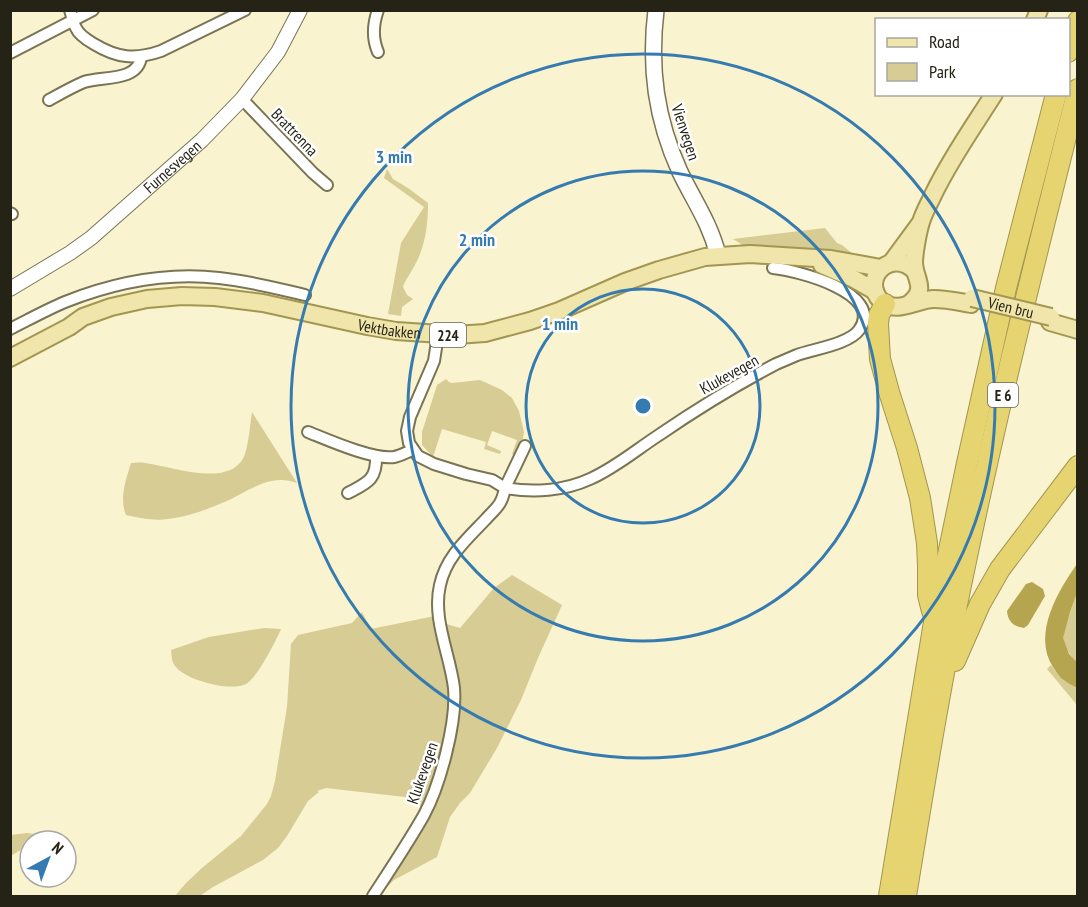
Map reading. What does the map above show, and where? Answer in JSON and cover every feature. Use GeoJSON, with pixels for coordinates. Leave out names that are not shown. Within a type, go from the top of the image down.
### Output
{"type":"FeatureCollection","features":[{"type":"Feature","properties":{"kind":"highway"},"geometry":{"type":"LineString","coordinates":[[1070,45],[1077,21]]}},
{"type":"Feature","properties":{"kind":"highway","name":"E 6"},"geometry":{"type":"LineString","coordinates":[[906,897],[964,568],[1016,336],[1077,89]]}},
{"type":"Feature","properties":{"kind":"highway","name":"E 6"},"geometry":{"type":"LineString","coordinates":[[889,897],[934,622],[967,463],[1002,309],[1055,96]]}},
{"type":"Feature","properties":{"kind":"highway","name":"E 6"},"geometry":{"type":"LineString","coordinates":[[880,297],[878,333],[880,359],[920,498],[927,543],[928,595],[934,622]]}},
{"type":"Feature","properties":{"kind":"highway","name":"E 6"},"geometry":{"type":"LineString","coordinates":[[939,702],[964,639],[989,589],[1016,547],[1077,466]]}},
{"type":"Feature","properties":{"kind":"main road","name":"Vienvegen"},"geometry":{"type":"LineString","coordinates":[[656,10],[652,46],[653,71],[663,127],[680,172],[714,238],[718,255]]}},
{"type":"Feature","properties":{"kind":"main road"},"geometry":{"type":"LineString","coordinates":[[880,297],[875,279],[921,222],[947,170],[993,96]]}},
{"type":"Feature","properties":{"kind":"main road"},"geometry":{"type":"LineString","coordinates":[[909,304],[917,295],[920,284],[914,261],[921,222]]}},
{"type":"Feature","properties":{"kind":"main road","name":"Vektbakken"},"geometry":{"type":"LineString","coordinates":[[10,358],[69,327],[83,317],[111,307],[147,299],[182,296],[215,297],[263,303],[377,328],[438,335],[485,333],[559,311],[625,282],[705,257],[750,254],[886,265]]}},
{"type":"Feature","properties":{"kind":"main road","name":"Vektbakken"},"geometry":{"type":"LineString","coordinates":[[806,258],[854,279],[880,297]]}},
{"type":"Feature","properties":{"kind":"main road","name":"224"},"geometry":{"type":"LineString","coordinates":[[886,265],[905,263],[917,274],[942,290],[972,301]]}},
{"type":"Feature","properties":{"kind":"main road","name":"224"},"geometry":{"type":"LineString","coordinates":[[880,297],[897,307],[937,299],[972,301]]}},
{"type":"Feature","properties":{"kind":"main road","name":"Vien bru"},"geometry":{"type":"LineString","coordinates":[[972,301],[1051,319]]}},
{"type":"Feature","properties":{"kind":"main road","name":"224"},"geometry":{"type":"LineString","coordinates":[[10,346],[66,320],[83,317]]}},
{"type":"Feature","properties":{"kind":"main road","name":"224"},"geometry":{"type":"LineString","coordinates":[[1051,319],[1077,322]]}},
{"type":"Feature","properties":{"kind":"main road","name":"224"},"geometry":{"type":"LineString","coordinates":[[1051,319],[1077,330]]}},
{"type":"Feature","properties":{"kind":"street"},"geometry":{"type":"LineString","coordinates":[[10,53],[72,15],[93,10]]}},
{"type":"Feature","properties":{"kind":"street"},"geometry":{"type":"LineString","coordinates":[[72,15],[77,30],[95,45],[116,55],[141,57],[161,51],[245,10]]}},
{"type":"Feature","properties":{"kind":"street","name":"Furnesvegen"},"geometry":{"type":"LineString","coordinates":[[10,289],[70,254],[91,238],[202,140],[242,99],[278,52],[300,10]]}},
{"type":"Feature","properties":{"kind":"street"},"geometry":{"type":"LineString","coordinates":[[378,10],[374,21],[374,44],[378,52]]}},
{"type":"Feature","properties":{"kind":"street"},"geometry":{"type":"LineString","coordinates":[[49,100],[86,82],[129,74],[138,66],[141,57]]}},
{"type":"Feature","properties":{"kind":"street","name":"Brattrenna"},"geometry":{"type":"LineString","coordinates":[[242,99],[327,185]]}},
{"type":"Feature","properties":{"kind":"street","name":"Klukevegen"},"geometry":{"type":"LineString","coordinates":[[412,450],[418,456],[434,464],[492,480],[505,488],[521,491],[558,489],[591,479],[617,465],[650,440],[704,405],[760,373],[795,356],[848,339],[860,328],[864,316],[862,308],[847,293],[822,280],[801,273],[773,268]]}},
{"type":"Feature","properties":{"kind":"street"},"geometry":{"type":"LineString","coordinates":[[10,329],[63,303],[91,293],[161,278],[195,276],[217,278],[305,295]]}},
{"type":"Feature","properties":{"kind":"street"},"geometry":{"type":"LineString","coordinates":[[308,432],[336,444],[376,456],[394,457],[412,450],[407,431],[410,417],[434,362],[438,335]]}},
{"type":"Feature","properties":{"kind":"street","name":"Klukevegen"},"geometry":{"type":"LineString","coordinates":[[373,897],[424,814],[449,741],[455,701],[439,611],[439,587],[444,570],[461,544],[500,503],[525,446]]}},
{"type":"Feature","properties":{"kind":"street"},"geometry":{"type":"LineString","coordinates":[[348,494],[369,482],[373,476],[376,456]]}},
{"type":"Feature","properties":{"kind":"green space"},"geometry":{"type":"Polygon","coordinates":[[[387,169],[393,179],[428,203],[423,246],[403,287],[407,295],[413,299],[402,307],[401,316],[388,314],[401,243],[424,207],[384,178],[387,169]]]}},
{"type":"Feature","properties":{"kind":"green space"},"geometry":{"type":"Polygon","coordinates":[[[825,228],[837,243],[853,254],[853,258],[744,246],[733,239],[825,228]]]}},
{"type":"Feature","properties":{"kind":"green space"},"geometry":{"type":"Polygon","coordinates":[[[446,379],[452,383],[480,380],[502,390],[512,398],[519,411],[524,432],[516,456],[512,454],[517,440],[492,431],[487,445],[501,451],[500,454],[484,449],[486,442],[442,429],[433,457],[422,445],[422,432],[437,385],[446,379]]]}},
{"type":"Feature","properties":{"kind":"green space"},"geometry":{"type":"Polygon","coordinates":[[[252,412],[297,483],[287,480],[268,482],[209,508],[175,518],[162,520],[126,515],[123,496],[131,463],[200,473],[228,471],[238,465],[245,454],[252,412]]]}},
{"type":"Feature","properties":{"kind":"green space"},"geometry":{"type":"Polygon","coordinates":[[[512,575],[562,605],[521,700],[497,748],[470,793],[450,817],[437,857],[394,880],[381,893],[415,835],[456,721],[443,623],[460,628],[494,588],[512,575]]]}},
{"type":"Feature","properties":{"kind":"green space"},"geometry":{"type":"Polygon","coordinates":[[[1077,593],[1077,662],[1066,648],[1063,634],[1077,593]]]}},
{"type":"Feature","properties":{"kind":"green space"},"geometry":{"type":"Polygon","coordinates":[[[362,612],[371,629],[435,616],[449,679],[451,700],[442,756],[424,809],[411,798],[326,788],[317,791],[319,792],[308,801],[278,848],[263,860],[200,896],[175,896],[202,868],[241,836],[271,796],[287,707],[291,644],[298,635],[352,623],[362,612]]]}},
{"type":"Feature","properties":{"kind":"green space"},"geometry":{"type":"Polygon","coordinates":[[[264,628],[281,629],[261,667],[246,684],[230,687],[198,680],[181,672],[173,663],[171,650],[209,637],[264,628]]]}},
{"type":"Feature","properties":{"kind":"green space"},"geometry":{"type":"Polygon","coordinates":[[[1051,665],[1060,677],[1077,688],[1077,705],[1047,669],[1051,665]]]}},
{"type":"Feature","properties":{"kind":"green space"},"geometry":{"type":"Polygon","coordinates":[[[18,834],[18,852],[11,856],[11,835],[18,834]]]}},
{"type":"Feature","properties":{"kind":"shaded area"},"geometry":{"type":"Polygon","coordinates":[[[1077,564],[1077,593],[1063,638],[1069,654],[1077,662],[1077,688],[1061,678],[1053,667],[1047,654],[1045,641],[1050,613],[1062,587],[1077,564]]]}},
{"type":"Feature","properties":{"kind":"shaded area"},"geometry":{"type":"Polygon","coordinates":[[[1032,582],[1043,589],[1045,596],[1024,628],[1012,623],[1007,611],[1026,584],[1032,582]]]}}]}
